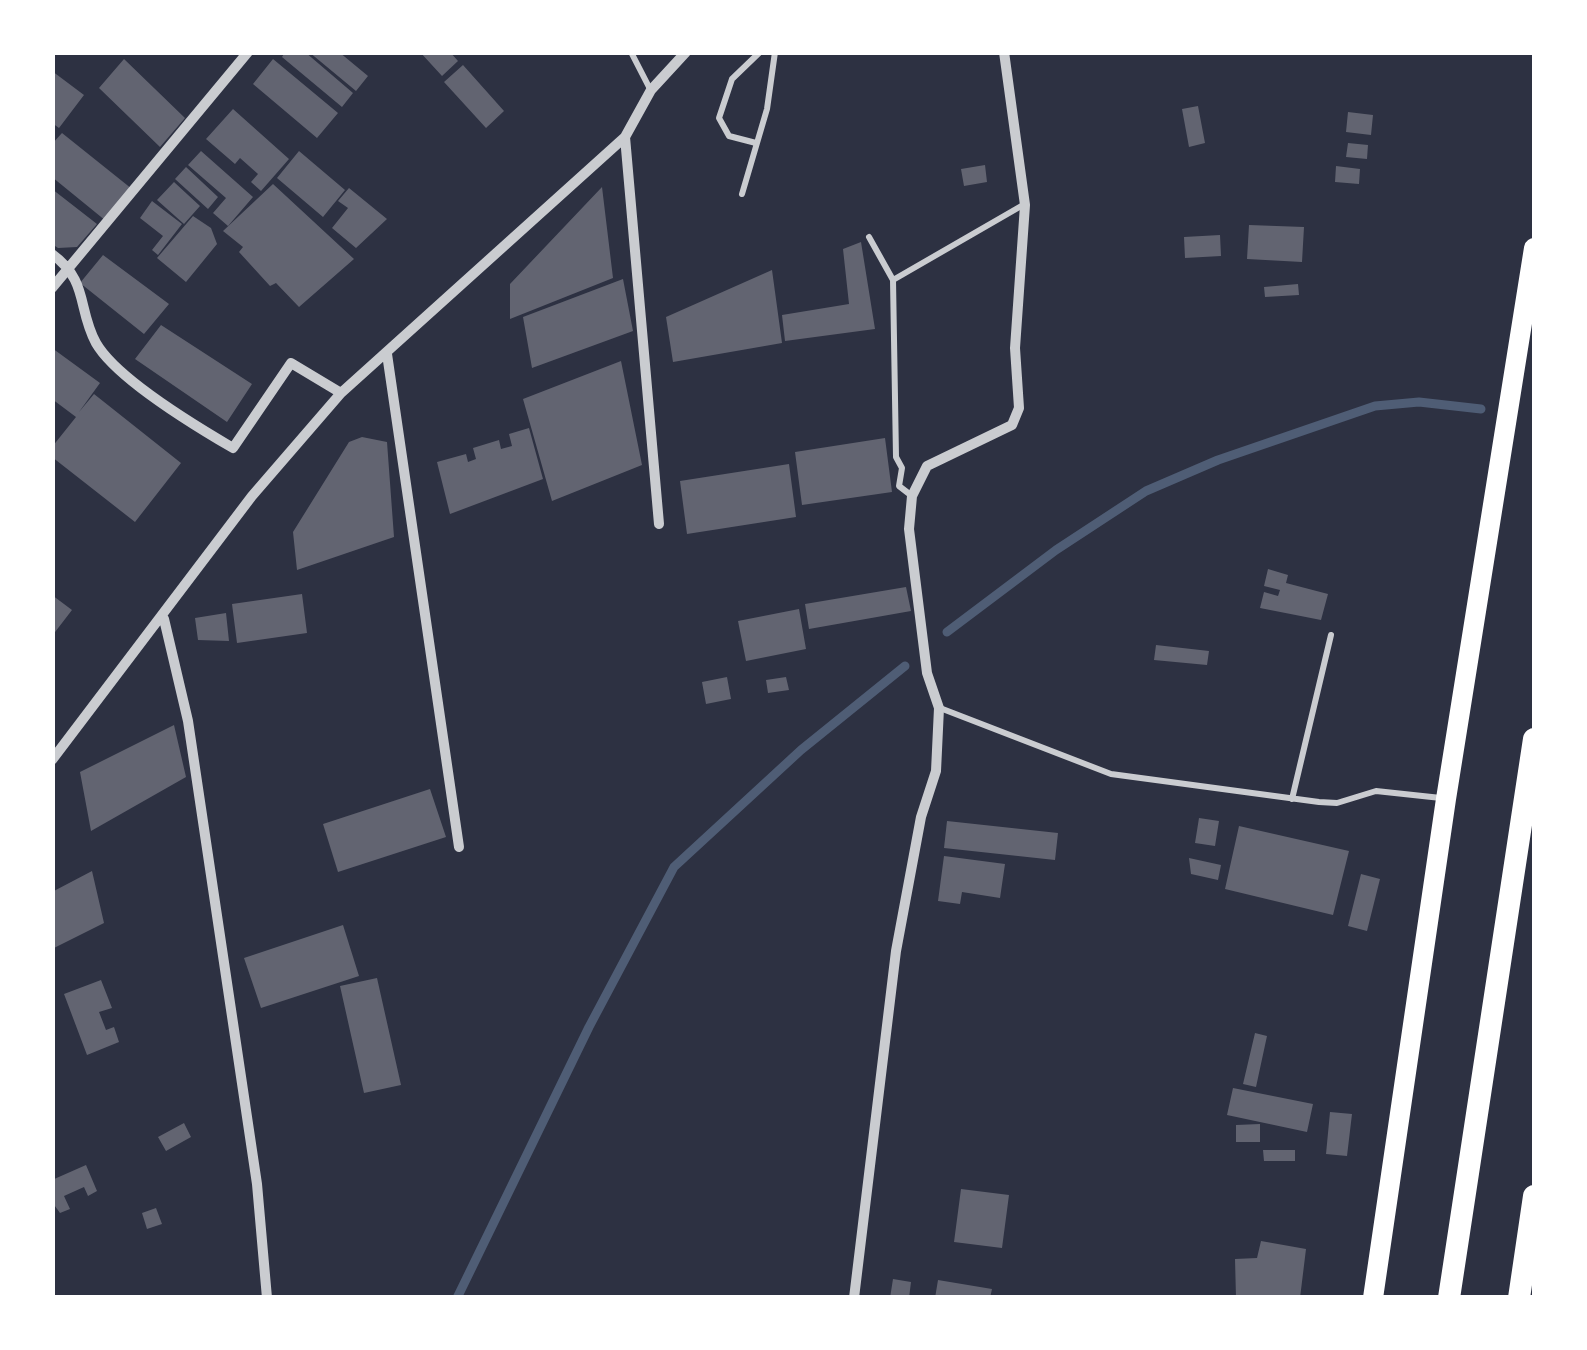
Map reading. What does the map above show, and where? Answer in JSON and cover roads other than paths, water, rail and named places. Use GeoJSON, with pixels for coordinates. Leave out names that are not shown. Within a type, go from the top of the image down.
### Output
{"type":"FeatureCollection","features":[{"type":"Feature","properties":{"kind":"highway"},"geometry":{"type":"LineString","coordinates":[[1448,1298],[1534,739]]}},
{"type":"Feature","properties":{"kind":"highway"},"geometry":{"type":"LineString","coordinates":[[1519,1298],[1534,1196]]}},
{"type":"Feature","properties":{"kind":"main road"},"geometry":{"type":"LineString","coordinates":[[1373,1298],[1446,799],[1534,248]]}},
{"type":"Feature","properties":{"kind":"street"},"geometry":{"type":"LineString","coordinates":[[52,288],[248,52]]}},
{"type":"Feature","properties":{"kind":"street"},"geometry":{"type":"LineString","coordinates":[[52,760],[164,619],[252,496],[342,393],[626,137],[651,90],[686,52]]}},
{"type":"Feature","properties":{"kind":"street"},"geometry":{"type":"LineString","coordinates":[[854,1298],[896,952],[921,817],[936,770],[939,708],[928,673],[909,529],[912,496],[927,466],[1012,425],[1019,408],[1015,348],[1024,204],[1004,52]]}},
{"type":"Feature","properties":{"kind":"street"},"geometry":{"type":"LineString","coordinates":[[626,137],[659,524]]}},
{"type":"Feature","properties":{"kind":"street"},"geometry":{"type":"LineString","coordinates":[[52,254],[72,268],[97,344],[167,408],[233,448],[291,363],[342,393]]}},
{"type":"Feature","properties":{"kind":"street"},"geometry":{"type":"LineString","coordinates":[[388,354],[458,848]]}},
{"type":"Feature","properties":{"kind":"street"},"geometry":{"type":"LineString","coordinates":[[164,619],[188,721],[257,1184],[266,1298]]}},
{"type":"Feature","properties":{"kind":"lane"},"geometry":{"type":"LineString","coordinates":[[631,52],[651,90]]}},
{"type":"Feature","properties":{"kind":"lane"},"geometry":{"type":"LineString","coordinates":[[756,143],[729,136],[719,118],[732,79],[760,52]]}},
{"type":"Feature","properties":{"kind":"lane"},"geometry":{"type":"LineString","coordinates":[[742,194],[774,77],[775,52]]}},
{"type":"Feature","properties":{"kind":"lane"},"geometry":{"type":"LineString","coordinates":[[893,280],[1024,204]]}},
{"type":"Feature","properties":{"kind":"lane"},"geometry":{"type":"LineString","coordinates":[[868,238],[893,280],[896,457],[902,468],[899,486],[912,496]]}},
{"type":"Feature","properties":{"kind":"lane"},"geometry":{"type":"LineString","coordinates":[[1292,798],[1332,635]]}},
{"type":"Feature","properties":{"kind":"lane"},"geometry":{"type":"LineString","coordinates":[[939,708],[1110,774],[1337,803],[1376,790],[1446,799]]}},
{"type":"Feature","properties":{"kind":"waterway"},"geometry":{"type":"LineString","coordinates":[[947,632],[1056,550],[1146,491],[1218,460],[1375,406],[1419,402],[1481,409]]}},
{"type":"Feature","properties":{"kind":"waterway"},"geometry":{"type":"LineString","coordinates":[[457,1298],[589,1027],[674,867],[801,750],[905,666]]}}]}
